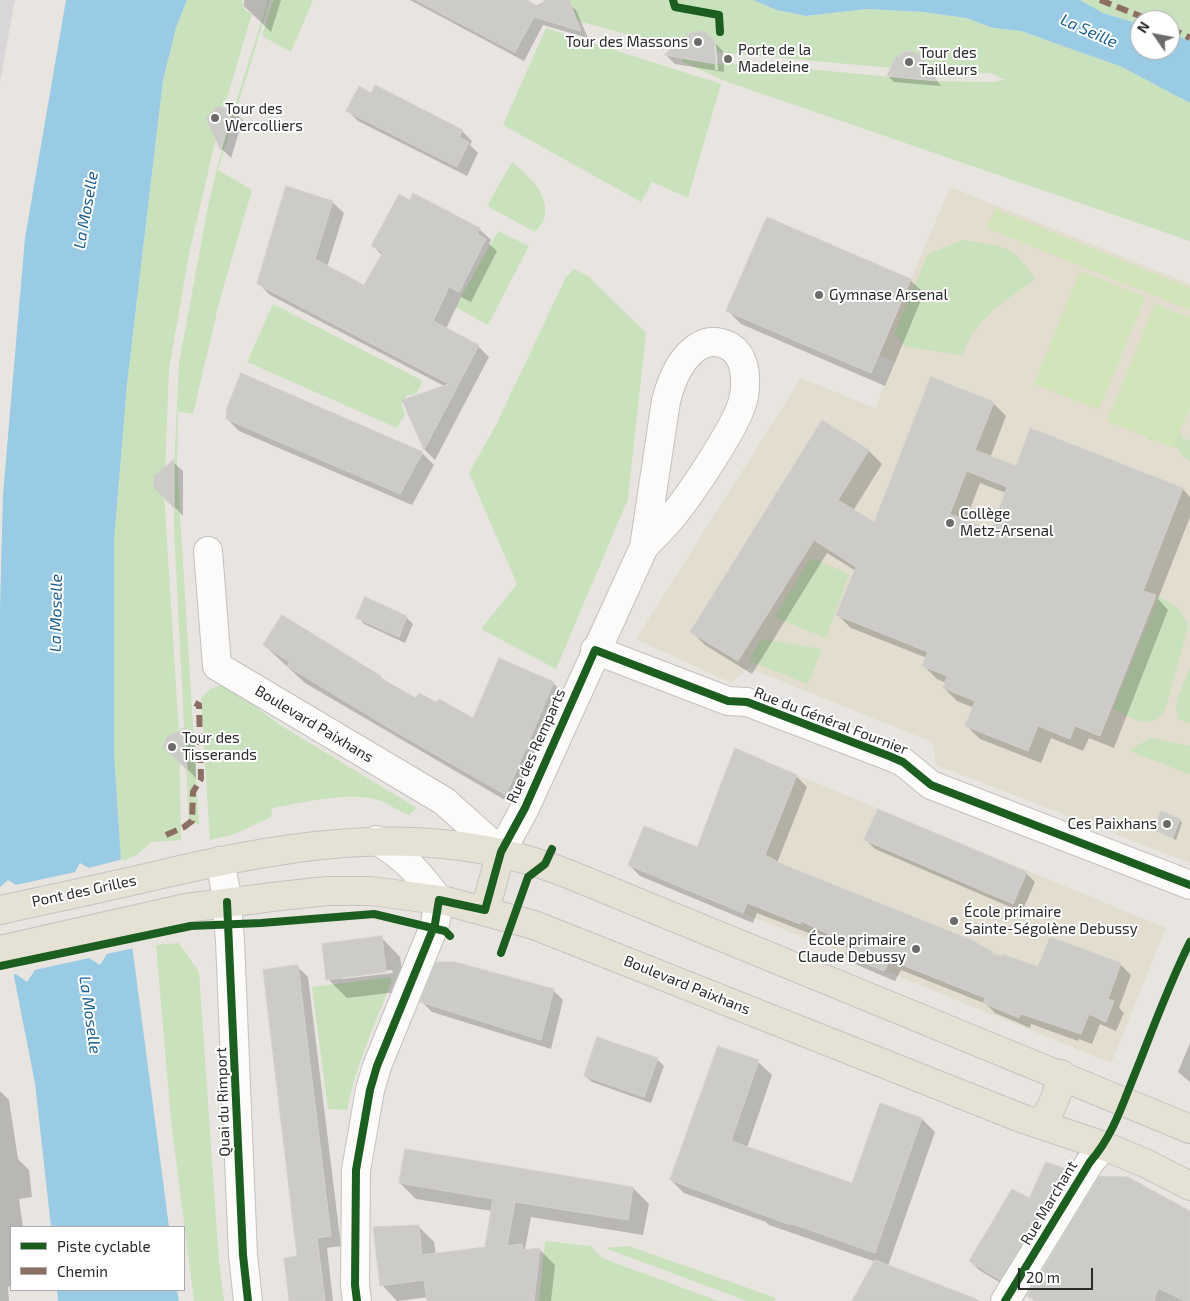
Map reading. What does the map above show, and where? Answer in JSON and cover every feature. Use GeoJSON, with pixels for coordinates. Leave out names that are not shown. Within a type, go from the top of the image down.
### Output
{"type":"FeatureCollection","features":[{"type":"Feature","properties":{"kind":"main road","name":"Boulevard Paixhans"},"geometry":{"type":"LineString","coordinates":[[168,873],[220,861],[305,846],[376,840],[453,845],[501,852],[534,860],[1061,1074],[1190,1129]]}},
{"type":"Feature","properties":{"kind":"main road"},"geometry":{"type":"LineString","coordinates":[[485,910],[501,852]]}},
{"type":"Feature","properties":{"kind":"main road","name":"Pont des Grilles"},"geometry":{"type":"LineString","coordinates":[[0,910],[168,873]]}},
{"type":"Feature","properties":{"kind":"main road","name":"Boulevard Paixhans"},"geometry":{"type":"LineString","coordinates":[[0,950],[186,908],[227,902],[336,891],[387,892],[439,900],[485,910],[534,925],[1040,1124],[1104,1146],[1145,1163],[1190,1186]]}},
{"type":"Feature","properties":{"kind":"main road"},"geometry":{"type":"LineString","coordinates":[[1040,1124],[1048,1115],[1056,1100],[1061,1074]]}},
{"type":"Feature","properties":{"kind":"street","name":"Rue des Remparts"},"geometry":{"type":"LineString","coordinates":[[501,852],[524,808],[644,547],[666,401],[671,384],[683,362],[699,346],[712,342],[726,344],[738,353],[744,368],[744,396],[736,420],[675,514],[644,547]]}},
{"type":"Feature","properties":{"kind":"street","name":"Boulevard Paixhans"},"geometry":{"type":"LineString","coordinates":[[208,551],[217,666],[444,801],[501,852]]}},
{"type":"Feature","properties":{"kind":"street","name":"Rue du Général Fournier"},"geometry":{"type":"LineString","coordinates":[[595,650],[728,702],[747,702],[889,756],[903,762],[931,785],[1190,885]]}},
{"type":"Feature","properties":{"kind":"street"},"geometry":{"type":"LineString","coordinates":[[358,1301],[355,1275],[356,1170],[370,1090],[377,1066],[435,924],[439,900],[412,865],[400,854],[376,840]]}},
{"type":"Feature","properties":{"kind":"street","name":"Quai du Rimport"},"geometry":{"type":"LineString","coordinates":[[220,861],[227,902],[243,1255],[248,1301]]}},
{"type":"Feature","properties":{"kind":"street","name":"Rue Marchant"},"geometry":{"type":"LineString","coordinates":[[1005,1301],[1090,1162],[1104,1146]]}},
{"type":"Feature","properties":{"kind":"shaded area"},"geometry":{"type":"Polygon","coordinates":[[[0,0],[15,0],[0,81],[0,0]]]}},
{"type":"Feature","properties":{"kind":"shaded area","name":"Collège Metz-Arsenal"},"geometry":{"type":"Polygon","coordinates":[[[950,187],[1190,284],[1190,863],[936,765],[932,742],[749,668],[731,683],[636,639],[801,378],[875,408],[894,362],[879,355],[950,187]]]}},
{"type":"Feature","properties":{"kind":"shaded area","name":"École primaire Sainte-Ségolène Debussy"},"geometry":{"type":"Polygon","coordinates":[[[797,775],[1166,928],[1111,1063],[743,913],[797,775]]]}},
{"type":"Feature","properties":{"kind":"green space"},"geometry":{"type":"Polygon","coordinates":[[[187,0],[242,0],[245,10],[252,14],[224,108],[217,107],[207,121],[212,132],[217,133],[189,254],[169,369],[165,470],[156,474],[153,481],[154,488],[164,493],[179,735],[181,840],[152,842],[136,855],[121,862],[114,753],[114,540],[127,384],[163,80],[176,28],[187,0]]]}},
{"type":"Feature","properties":{"kind":"green space"},"geometry":{"type":"Polygon","coordinates":[[[268,0],[270,0],[218,170],[252,190],[220,299],[193,414],[178,411],[177,464],[199,824],[189,823],[174,529],[174,469],[179,363],[209,201],[226,134],[268,0]]]}},
{"type":"Feature","properties":{"kind":"green space"},"geometry":{"type":"Polygon","coordinates":[[[273,0],[313,0],[291,52],[262,36],[273,0]]]}},
{"type":"Feature","properties":{"kind":"green space"},"geometry":{"type":"Polygon","coordinates":[[[568,0],[753,0],[777,10],[806,16],[867,9],[923,12],[966,18],[993,28],[1021,31],[1122,67],[1190,103],[1190,241],[725,81],[683,62],[682,58],[711,63],[799,68],[931,81],[992,82],[1005,80],[991,73],[925,72],[920,57],[909,51],[899,54],[894,60],[892,68],[716,52],[715,44],[711,38],[700,32],[687,36],[680,49],[571,19],[572,8],[568,0]]]}},
{"type":"Feature","properties":{"kind":"green space"},"geometry":{"type":"Polygon","coordinates":[[[1080,0],[1190,0],[1190,41],[1180,37],[1180,10],[1130,10],[1130,21],[1103,13],[1080,0]]]}},
{"type":"Feature","properties":{"kind":"green space"},"geometry":{"type":"Polygon","coordinates":[[[546,28],[721,84],[688,198],[652,182],[641,202],[503,125],[546,28]]]}},
{"type":"Feature","properties":{"kind":"green space"},"geometry":{"type":"Polygon","coordinates":[[[512,162],[537,186],[544,202],[544,219],[535,232],[487,206],[512,162]]]}},
{"type":"Feature","properties":{"kind":"green space"},"geometry":{"type":"Polygon","coordinates":[[[995,209],[1190,288],[1190,310],[987,228],[995,209]]]}},
{"type":"Feature","properties":{"kind":"green space"},"geometry":{"type":"Polygon","coordinates":[[[498,231],[529,246],[488,325],[455,307],[498,231]]]}},
{"type":"Feature","properties":{"kind":"green space"},"geometry":{"type":"Polygon","coordinates":[[[963,240],[997,246],[1013,253],[1020,259],[1035,280],[1002,303],[982,321],[974,331],[962,355],[906,347],[894,334],[928,254],[963,240]]]}},
{"type":"Feature","properties":{"kind":"green space"},"geometry":{"type":"Polygon","coordinates":[[[574,269],[589,277],[646,333],[628,499],[556,669],[481,629],[517,584],[469,473],[496,425],[566,277],[574,269]]]}},
{"type":"Feature","properties":{"kind":"green space"},"geometry":{"type":"Polygon","coordinates":[[[1080,271],[1145,297],[1099,410],[1034,384],[1080,271]]]}},
{"type":"Feature","properties":{"kind":"green space"},"geometry":{"type":"Polygon","coordinates":[[[273,304],[423,381],[416,394],[407,395],[401,404],[405,414],[397,428],[247,362],[273,304]]]}},
{"type":"Feature","properties":{"kind":"green space"},"geometry":{"type":"Polygon","coordinates":[[[1155,304],[1190,318],[1190,407],[1173,448],[1107,421],[1155,304]]]}},
{"type":"Feature","properties":{"kind":"green space"},"geometry":{"type":"Polygon","coordinates":[[[1176,428],[1182,437],[1190,441],[1190,462],[1182,455],[1179,449],[1159,439],[1150,440],[1145,434],[1176,428]]]}},
{"type":"Feature","properties":{"kind":"green space"},"geometry":{"type":"Polygon","coordinates":[[[811,558],[849,574],[826,638],[774,617],[811,558]]]}},
{"type":"Feature","properties":{"kind":"green space"},"geometry":{"type":"Polygon","coordinates":[[[1159,596],[1179,609],[1188,626],[1166,707],[1155,720],[1142,722],[1113,709],[1159,596]]]}},
{"type":"Feature","properties":{"kind":"green space"},"geometry":{"type":"Polygon","coordinates":[[[761,639],[822,649],[808,684],[749,661],[761,639]]]}},
{"type":"Feature","properties":{"kind":"green space"},"geometry":{"type":"Polygon","coordinates":[[[1190,667],[1190,723],[1179,720],[1176,710],[1178,697],[1190,667]]]}},
{"type":"Feature","properties":{"kind":"green space"},"geometry":{"type":"Polygon","coordinates":[[[221,685],[229,685],[253,698],[257,708],[280,725],[417,808],[409,815],[381,801],[369,798],[342,797],[312,801],[272,808],[271,817],[235,834],[210,840],[201,698],[210,689],[221,685]]]}},
{"type":"Feature","properties":{"kind":"green space"},"geometry":{"type":"Polygon","coordinates":[[[1150,738],[1190,746],[1190,774],[1129,751],[1150,738]]]}},
{"type":"Feature","properties":{"kind":"green space"},"geometry":{"type":"Polygon","coordinates":[[[179,943],[199,972],[219,1262],[224,1301],[194,1301],[171,1120],[156,945],[179,943]]]}},
{"type":"Feature","properties":{"kind":"green space"},"geometry":{"type":"Polygon","coordinates":[[[390,977],[392,981],[361,1060],[347,1110],[328,1109],[312,987],[390,977]]]}},
{"type":"Feature","properties":{"kind":"green space"},"geometry":{"type":"Polygon","coordinates":[[[545,1241],[591,1246],[602,1258],[718,1301],[539,1301],[545,1241]]]}},
{"type":"Feature","properties":{"kind":"green space"},"geometry":{"type":"Polygon","coordinates":[[[629,1246],[776,1298],[774,1301],[747,1301],[605,1248],[629,1246]]]}},
{"type":"Feature","properties":{"kind":"water","name":"La Moselle"},"geometry":{"type":"Polygon","coordinates":[[[66,0],[187,0],[176,28],[163,80],[127,384],[114,540],[114,753],[121,861],[169,1226],[51,1226],[35,1083],[0,906],[0,608],[3,494],[25,238],[66,0]]]}},
{"type":"Feature","properties":{"kind":"water","name":"La Seille"},"geometry":{"type":"Polygon","coordinates":[[[753,0],[1080,0],[1103,13],[1130,21],[1130,60],[1180,60],[1180,37],[1190,41],[1190,103],[1122,67],[1021,31],[993,28],[966,18],[923,12],[867,9],[806,16],[777,10],[753,0]]]}},
{"type":"Feature","properties":{"kind":"water"},"geometry":{"type":"Polygon","coordinates":[[[57,1291],[177,1291],[179,1301],[58,1301],[57,1291]]]}},
{"type":"Feature","properties":{"kind":"pier"},"geometry":{"type":"Polygon","coordinates":[[[123,859],[134,948],[107,954],[100,965],[89,958],[35,970],[27,982],[16,974],[11,975],[0,919],[0,887],[8,880],[16,885],[75,872],[80,863],[89,868],[123,859]]]}},
{"type":"Feature","properties":{"kind":"building"},"geometry":{"type":"Polygon","coordinates":[[[416,0],[527,0],[539,7],[545,0],[569,0],[581,31],[534,17],[515,52],[416,0]]]}},
{"type":"Feature","properties":{"kind":"building"},"geometry":{"type":"Polygon","coordinates":[[[700,31],[705,32],[714,40],[716,64],[664,55],[689,34],[700,31]]]}},
{"type":"Feature","properties":{"kind":"building"},"geometry":{"type":"Polygon","coordinates":[[[905,51],[914,52],[921,56],[937,81],[887,76],[895,58],[905,51]]]}},
{"type":"Feature","properties":{"kind":"building"},"geometry":{"type":"Polygon","coordinates":[[[375,85],[463,130],[459,137],[469,142],[457,167],[346,111],[359,86],[371,93],[375,85]]]}},
{"type":"Feature","properties":{"kind":"building"},"geometry":{"type":"Polygon","coordinates":[[[217,107],[233,109],[221,150],[206,119],[217,107]]]}},
{"type":"Feature","properties":{"kind":"building"},"geometry":{"type":"Polygon","coordinates":[[[286,186],[333,201],[315,259],[364,285],[383,252],[371,246],[399,194],[410,200],[413,193],[480,228],[477,234],[486,239],[459,292],[449,287],[433,321],[479,345],[424,450],[402,400],[449,384],[257,284],[286,186]]]}},
{"type":"Feature","properties":{"kind":"building","name":"Gymnase Arsenal"},"geometry":{"type":"Polygon","coordinates":[[[767,217],[911,279],[871,373],[726,311],[767,217]]]}},
{"type":"Feature","properties":{"kind":"building"},"geometry":{"type":"Polygon","coordinates":[[[241,373],[423,452],[400,494],[226,419],[227,408],[241,373]]]}},
{"type":"Feature","properties":{"kind":"building"},"geometry":{"type":"Polygon","coordinates":[[[931,377],[994,402],[975,450],[1016,466],[1030,428],[1183,488],[1143,591],[1156,595],[1100,736],[1075,726],[1070,739],[1038,726],[1028,751],[965,726],[975,701],[943,688],[947,676],[922,666],[928,652],[836,615],[856,567],[814,540],[738,661],[690,632],[822,420],[869,450],[838,500],[874,522],[931,377]],[[967,471],[950,514],[991,531],[1007,487],[967,471]]]}},
{"type":"Feature","properties":{"kind":"building"},"geometry":{"type":"Polygon","coordinates":[[[174,460],[174,508],[154,488],[153,483],[154,476],[174,460]]]}},
{"type":"Feature","properties":{"kind":"building"},"geometry":{"type":"Polygon","coordinates":[[[365,597],[407,616],[399,637],[356,618],[365,597]]]}},
{"type":"Feature","properties":{"kind":"building"},"geometry":{"type":"Polygon","coordinates":[[[282,615],[381,676],[380,678],[416,698],[419,693],[436,702],[439,699],[473,718],[499,658],[554,682],[506,795],[396,732],[287,666],[290,662],[263,645],[282,615]]]}},
{"type":"Feature","properties":{"kind":"building"},"geometry":{"type":"Polygon","coordinates":[[[185,728],[187,770],[163,747],[167,737],[185,728]]]}},
{"type":"Feature","properties":{"kind":"building"},"geometry":{"type":"Polygon","coordinates":[[[735,748],[797,775],[765,855],[784,865],[969,939],[993,952],[992,954],[1001,956],[1002,954],[1038,967],[1050,937],[1121,963],[1108,999],[1114,1001],[1106,1022],[1089,1014],[1081,1034],[1021,1014],[1019,1018],[983,1003],[985,998],[890,960],[884,971],[845,955],[849,944],[801,921],[800,924],[747,903],[743,913],[628,865],[644,826],[697,847],[735,748]]]}},
{"type":"Feature","properties":{"kind":"building"},"geometry":{"type":"Polygon","coordinates":[[[878,809],[1027,872],[1013,904],[864,840],[878,809]]]}},
{"type":"Feature","properties":{"kind":"building","name":"Ces Paixhans"},"geometry":{"type":"Polygon","coordinates":[[[1161,811],[1180,819],[1173,838],[1154,830],[1161,811]]]}},
{"type":"Feature","properties":{"kind":"building"},"geometry":{"type":"Polygon","coordinates":[[[382,936],[386,972],[326,980],[322,944],[382,936]]]}},
{"type":"Feature","properties":{"kind":"building"},"geometry":{"type":"Polygon","coordinates":[[[436,962],[455,962],[554,989],[541,1040],[420,1002],[436,962]]]}},
{"type":"Feature","properties":{"kind":"building"},"geometry":{"type":"Polygon","coordinates":[[[298,965],[331,1236],[317,1238],[325,1301],[289,1301],[284,1258],[297,1256],[263,970],[298,965]]]}},
{"type":"Feature","properties":{"kind":"building"},"geometry":{"type":"Polygon","coordinates":[[[597,1037],[658,1058],[644,1097],[584,1076],[597,1037]]]}},
{"type":"Feature","properties":{"kind":"building"},"geometry":{"type":"Polygon","coordinates":[[[718,1046],[759,1060],[731,1141],[852,1183],[880,1103],[922,1118],[875,1253],[790,1223],[790,1225],[670,1180],[718,1046]]]}},
{"type":"Feature","properties":{"kind":"building"},"geometry":{"type":"Polygon","coordinates":[[[405,1149],[633,1187],[628,1220],[515,1202],[507,1246],[522,1244],[523,1250],[540,1248],[534,1301],[427,1301],[424,1280],[380,1286],[373,1227],[419,1225],[422,1255],[485,1247],[493,1199],[399,1183],[405,1149]]]}},
{"type":"Feature","properties":{"kind":"building"},"geometry":{"type":"Polygon","coordinates":[[[1046,1162],[1067,1169],[1000,1280],[969,1261],[1012,1189],[1029,1198],[1046,1162]]]}},
{"type":"Feature","properties":{"kind":"building"},"geometry":{"type":"Polygon","coordinates":[[[1099,1176],[1128,1177],[1190,1211],[1190,1301],[1185,1301],[1158,1288],[1154,1301],[1035,1301],[1027,1296],[1099,1176]]]}},
{"type":"Feature","properties":{"kind":"building"},"geometry":{"type":"Polygon","coordinates":[[[875,1260],[976,1299],[975,1301],[852,1301],[875,1260]]]}},
{"type":"Feature","properties":{"kind":"marked path"},"geometry":{"type":"LineString","coordinates":[[1100,0],[1130,12]]}},
{"type":"Feature","properties":{"kind":"marked path"},"geometry":{"type":"LineString","coordinates":[[1180,33],[1190,38]]}},
{"type":"Feature","properties":{"kind":"marked path"},"geometry":{"type":"LineString","coordinates":[[166,835],[192,821],[193,792],[201,779],[199,705],[195,703]]}},
{"type":"Feature","properties":{"kind":"cycle path"},"geometry":{"type":"LineString","coordinates":[[673,0],[675,7],[719,15],[720,32]]}},
{"type":"Feature","properties":{"kind":"cycle path"},"geometry":{"type":"LineString","coordinates":[[357,1301],[355,1285],[356,1170],[370,1090],[377,1066],[435,924],[439,900],[485,910],[501,852],[525,808],[595,650],[728,701],[747,702],[889,756],[903,762],[931,785],[1190,885]]}},
{"type":"Feature","properties":{"kind":"cycle path"},"geometry":{"type":"LineString","coordinates":[[501,953],[528,877],[545,864],[552,849]]}},
{"type":"Feature","properties":{"kind":"cycle path"},"geometry":{"type":"LineString","coordinates":[[227,902],[243,1255],[248,1301]]}},
{"type":"Feature","properties":{"kind":"cycle path"},"geometry":{"type":"LineString","coordinates":[[0,966],[191,926],[261,923],[374,914],[445,931],[450,936]]}},
{"type":"Feature","properties":{"kind":"cycle path"},"geometry":{"type":"LineString","coordinates":[[1005,1301],[1090,1162],[1110,1133],[1167,993],[1190,942]]}},
{"type":"Feature","properties":{"kind":"place","name":"Tour des Massons"},"geometry":{"type":"Point","coordinates":[698,42]}},
{"type":"Feature","properties":{"kind":"place","name":"Porte de la Madeleine"},"geometry":{"type":"Point","coordinates":[728,59]}},
{"type":"Feature","properties":{"kind":"place","name":"Tour des Tailleurs"},"geometry":{"type":"Point","coordinates":[909,62]}},
{"type":"Feature","properties":{"kind":"place","name":"Tour des Wercolliers"},"geometry":{"type":"Point","coordinates":[215,118]}},
{"type":"Feature","properties":{"kind":"place","name":"Gymnase Arsenal"},"geometry":{"type":"Point","coordinates":[819,295]}},
{"type":"Feature","properties":{"kind":"place","name":"Collège Metz-Arsenal"},"geometry":{"type":"Point","coordinates":[950,523]}},
{"type":"Feature","properties":{"kind":"place","name":"Tour des Tisserands"},"geometry":{"type":"Point","coordinates":[172,747]}},
{"type":"Feature","properties":{"kind":"place","name":"Ces Paixhans"},"geometry":{"type":"Point","coordinates":[1167,824]}},
{"type":"Feature","properties":{"kind":"place","name":"École primaire Sainte-Ségolène Debussy"},"geometry":{"type":"Point","coordinates":[954,921]}},
{"type":"Feature","properties":{"kind":"place","name":"École primaire Claude Debussy"},"geometry":{"type":"Point","coordinates":[916,949]}}]}
